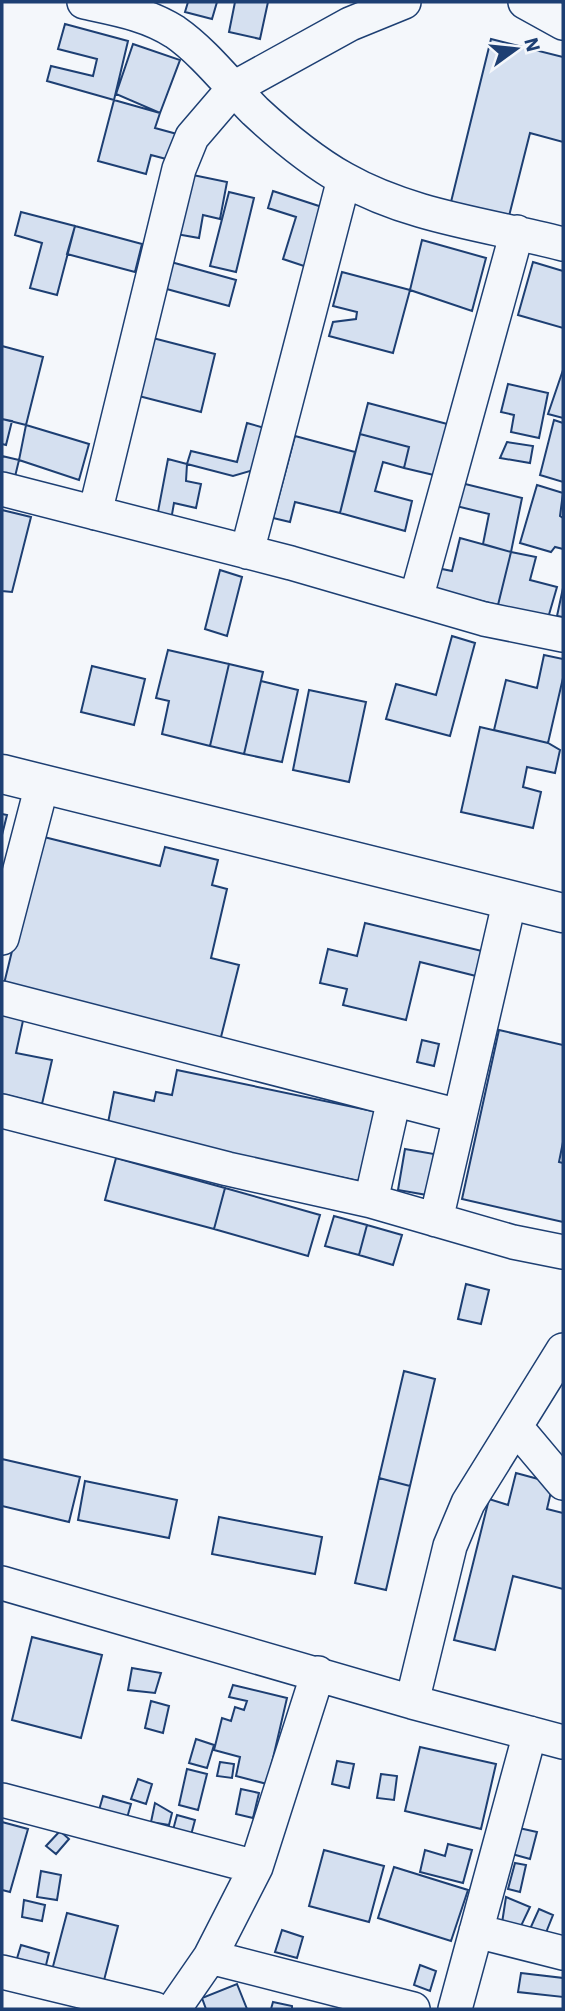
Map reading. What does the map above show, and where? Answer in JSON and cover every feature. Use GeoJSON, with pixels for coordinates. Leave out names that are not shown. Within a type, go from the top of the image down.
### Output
{"type":"FeatureCollection","features":[{"type":"Feature","properties":{"kind":"main road"},"geometry":{"type":"LineString","coordinates":[[2,774],[510,900],[562,906]]}},
{"type":"Feature","properties":{"kind":"street"},"geometry":{"type":"LineString","coordinates":[[85,2],[138,14],[176,33],[257,112],[306,154],[375,195],[463,222],[563,244]]}},
{"type":"Feature","properties":{"kind":"street"},"geometry":{"type":"LineString","coordinates":[[95,513],[179,169],[192,137],[234,88],[350,24],[404,2]]}},
{"type":"Feature","properties":{"kind":"street"},"geometry":{"type":"LineString","coordinates":[[524,2],[563,23]]}},
{"type":"Feature","properties":{"kind":"street"},"geometry":{"type":"LineString","coordinates":[[247,552],[344,179]]}},
{"type":"Feature","properties":{"kind":"street"},"geometry":{"type":"LineString","coordinates":[[416,599],[517,232]]}},
{"type":"Feature","properties":{"kind":"street"},"geometry":{"type":"LineString","coordinates":[[2,489],[247,552],[484,619],[563,635]]}},
{"type":"Feature","properties":{"kind":"street"},"geometry":{"type":"LineString","coordinates":[[2,938],[42,785]]}},
{"type":"Feature","properties":{"kind":"street"},"geometry":{"type":"LineString","coordinates":[[436,1220],[510,900]]}},
{"type":"Feature","properties":{"kind":"street"},"geometry":{"type":"LineString","coordinates":[[2,998],[459,1116]]}},
{"type":"Feature","properties":{"kind":"street"},"geometry":{"type":"LineString","coordinates":[[372,1201],[394,1099]]}},
{"type":"Feature","properties":{"kind":"street"},"geometry":{"type":"LineString","coordinates":[[2,1111],[228,1170],[372,1201],[513,1242],[563,1252]]}},
{"type":"Feature","properties":{"kind":"street"},"geometry":{"type":"LineString","coordinates":[[412,1702],[450,1546],[468,1503],[563,1350]]}},
{"type":"Feature","properties":{"kind":"street"},"geometry":{"type":"LineString","coordinates":[[516,1427],[563,1483]]}},
{"type":"Feature","properties":{"kind":"street"},"geometry":{"type":"LineString","coordinates":[[2,1583],[412,1702],[563,1742]]}},
{"type":"Feature","properties":{"kind":"street"},"geometry":{"type":"LineString","coordinates":[[174,2009],[210,1957],[256,1867],[318,1673]]}},
{"type":"Feature","properties":{"kind":"street"},"geometry":{"type":"LineString","coordinates":[[455,2009],[530,1733]]}},
{"type":"Feature","properties":{"kind":"street"},"geometry":{"type":"LineString","coordinates":[[2,1800],[256,1867]]}},
{"type":"Feature","properties":{"kind":"street"},"geometry":{"type":"LineString","coordinates":[[476,1931],[563,1953]]}},
{"type":"Feature","properties":{"kind":"street"},"geometry":{"type":"LineString","coordinates":[[210,1957],[413,2009]]}},
{"type":"Feature","properties":{"kind":"street"},"geometry":{"type":"LineString","coordinates":[[2,1972],[155,2009]]}},
{"type":"Feature","properties":{"kind":"building"},"geometry":{"type":"Polygon","coordinates":[[[188,2],[217,2],[212,19],[185,12],[188,2]]]}},
{"type":"Feature","properties":{"kind":"building"},"geometry":{"type":"Polygon","coordinates":[[[235,2],[268,2],[260,39],[229,32],[235,2]]]}},
{"type":"Feature","properties":{"kind":"building"},"geometry":{"type":"Polygon","coordinates":[[[65,24],[128,41],[114,100],[47,81],[51,66],[93,76],[97,59],[58,49],[65,24]]]}},
{"type":"Feature","properties":{"kind":"building"},"geometry":{"type":"Polygon","coordinates":[[[491,39],[563,57],[563,142],[530,133],[508,220],[450,206],[491,39]]]}},
{"type":"Feature","properties":{"kind":"building"},"geometry":{"type":"Polygon","coordinates":[[[133,44],[180,60],[160,113],[116,94],[133,44]]]}},
{"type":"Feature","properties":{"kind":"building"},"geometry":{"type":"Polygon","coordinates":[[[114,100],[160,113],[155,128],[177,134],[170,160],[151,155],[146,174],[98,161],[114,100]]]}},
{"type":"Feature","properties":{"kind":"building"},"geometry":{"type":"Polygon","coordinates":[[[188,174],[227,182],[220,219],[203,215],[199,238],[176,234],[188,174]]]}},
{"type":"Feature","properties":{"kind":"building"},"geometry":{"type":"Polygon","coordinates":[[[273,191],[325,208],[307,267],[283,259],[296,217],[268,208],[273,191]]]}},
{"type":"Feature","properties":{"kind":"building"},"geometry":{"type":"Polygon","coordinates":[[[229,192],[254,198],[236,272],[210,266],[229,192]]]}},
{"type":"Feature","properties":{"kind":"building"},"geometry":{"type":"Polygon","coordinates":[[[21,212],[75,226],[57,295],[30,288],[42,243],[15,235],[21,212]]]}},
{"type":"Feature","properties":{"kind":"building"},"geometry":{"type":"Polygon","coordinates":[[[75,226],[142,244],[135,272],[67,254],[75,226]]]}},
{"type":"Feature","properties":{"kind":"building"},"geometry":{"type":"Polygon","coordinates":[[[422,240],[486,258],[472,311],[410,290],[422,240]]]}},
{"type":"Feature","properties":{"kind":"building"},"geometry":{"type":"Polygon","coordinates":[[[171,262],[236,280],[229,306],[163,288],[171,262]]]}},
{"type":"Feature","properties":{"kind":"building"},"geometry":{"type":"Polygon","coordinates":[[[533,262],[563,271],[563,328],[518,315],[533,262]]]}},
{"type":"Feature","properties":{"kind":"building"},"geometry":{"type":"Polygon","coordinates":[[[342,272],[410,290],[393,353],[329,336],[333,322],[356,319],[357,312],[333,306],[342,272]]]}},
{"type":"Feature","properties":{"kind":"building"},"geometry":{"type":"Polygon","coordinates":[[[145,336],[215,354],[201,412],[131,394],[145,336]]]}},
{"type":"Feature","properties":{"kind":"building"},"geometry":{"type":"Polygon","coordinates":[[[2,346],[43,357],[26,425],[2,419],[2,346]]]}},
{"type":"Feature","properties":{"kind":"building"},"geometry":{"type":"Polygon","coordinates":[[[563,370],[563,418],[548,414],[563,370]]]}},
{"type":"Feature","properties":{"kind":"building"},"geometry":{"type":"Polygon","coordinates":[[[508,384],[548,393],[539,438],[511,432],[514,415],[501,412],[508,384]]]}},
{"type":"Feature","properties":{"kind":"building"},"geometry":{"type":"Polygon","coordinates":[[[368,403],[451,425],[438,476],[404,468],[409,447],[360,434],[368,403]]]}},
{"type":"Feature","properties":{"kind":"building"},"geometry":{"type":"Polygon","coordinates":[[[2,419],[12,421],[6,445],[2,444],[2,419]]]}},
{"type":"Feature","properties":{"kind":"building"},"geometry":{"type":"Polygon","coordinates":[[[554,420],[563,423],[563,482],[540,475],[554,420]]]}},
{"type":"Feature","properties":{"kind":"building"},"geometry":{"type":"Polygon","coordinates":[[[247,423],[268,429],[257,469],[233,476],[187,464],[191,451],[237,462],[247,423]]]}},
{"type":"Feature","properties":{"kind":"building"},"geometry":{"type":"Polygon","coordinates":[[[26,425],[89,444],[79,480],[19,460],[26,425]]]}},
{"type":"Feature","properties":{"kind":"building"},"geometry":{"type":"Polygon","coordinates":[[[360,434],[409,447],[404,468],[383,462],[375,491],[412,501],[405,531],[340,513],[360,434]]]}},
{"type":"Feature","properties":{"kind":"building"},"geometry":{"type":"Polygon","coordinates":[[[295,436],[355,452],[340,513],[295,502],[290,522],[273,518],[295,436]]]}},
{"type":"Feature","properties":{"kind":"building"},"geometry":{"type":"Polygon","coordinates":[[[507,442],[533,446],[530,463],[500,458],[507,442]]]}},
{"type":"Feature","properties":{"kind":"building"},"geometry":{"type":"Polygon","coordinates":[[[2,456],[19,460],[13,485],[2,482],[2,456]]]}},
{"type":"Feature","properties":{"kind":"building"},"geometry":{"type":"Polygon","coordinates":[[[168,459],[187,464],[186,481],[201,484],[196,508],[174,503],[171,520],[157,517],[168,459]]]}},
{"type":"Feature","properties":{"kind":"building"},"geometry":{"type":"Polygon","coordinates":[[[457,482],[522,498],[511,552],[483,544],[489,514],[452,505],[457,482]]]}},
{"type":"Feature","properties":{"kind":"building"},"geometry":{"type":"Polygon","coordinates":[[[537,485],[563,493],[560,516],[563,518],[563,549],[555,547],[551,552],[520,543],[537,485]]]}},
{"type":"Feature","properties":{"kind":"building"},"geometry":{"type":"Polygon","coordinates":[[[2,510],[31,517],[12,592],[2,591],[2,510]]]}},
{"type":"Feature","properties":{"kind":"building"},"geometry":{"type":"Polygon","coordinates":[[[460,538],[511,552],[498,605],[432,589],[437,568],[452,571],[460,538]]]}},
{"type":"Feature","properties":{"kind":"building"},"geometry":{"type":"Polygon","coordinates":[[[511,552],[536,557],[530,580],[557,587],[548,618],[498,605],[511,552]]]}},
{"type":"Feature","properties":{"kind":"building"},"geometry":{"type":"Polygon","coordinates":[[[220,570],[242,577],[227,636],[205,629],[220,570]]]}},
{"type":"Feature","properties":{"kind":"building"},"geometry":{"type":"Polygon","coordinates":[[[563,588],[563,617],[557,616],[563,588]]]}},
{"type":"Feature","properties":{"kind":"building"},"geometry":{"type":"Polygon","coordinates":[[[452,636],[475,643],[450,736],[386,719],[396,684],[436,695],[452,636]]]}},
{"type":"Feature","properties":{"kind":"building"},"geometry":{"type":"Polygon","coordinates":[[[168,650],[229,664],[210,746],[162,734],[169,701],[156,698],[168,650]]]}},
{"type":"Feature","properties":{"kind":"building"},"geometry":{"type":"Polygon","coordinates":[[[544,655],[563,659],[563,678],[548,743],[494,730],[506,680],[537,688],[544,655]]]}},
{"type":"Feature","properties":{"kind":"building"},"geometry":{"type":"Polygon","coordinates":[[[229,664],[263,672],[244,754],[210,746],[229,664]]]}},
{"type":"Feature","properties":{"kind":"building"},"geometry":{"type":"Polygon","coordinates":[[[92,666],[145,679],[134,725],[81,712],[92,666]]]}},
{"type":"Feature","properties":{"kind":"building"},"geometry":{"type":"Polygon","coordinates":[[[261,681],[298,690],[282,762],[244,754],[261,681]]]}},
{"type":"Feature","properties":{"kind":"building"},"geometry":{"type":"Polygon","coordinates":[[[309,690],[366,702],[349,782],[293,770],[309,690]]]}},
{"type":"Feature","properties":{"kind":"building"},"geometry":{"type":"Polygon","coordinates":[[[480,727],[548,743],[560,750],[555,773],[527,767],[523,787],[541,792],[533,828],[461,812],[480,727]]]}},
{"type":"Feature","properties":{"kind":"building"},"geometry":{"type":"Polygon","coordinates":[[[2,814],[7,815],[2,835],[2,814]]]}},
{"type":"Feature","properties":{"kind":"building"},"geometry":{"type":"Polygon","coordinates":[[[40,836],[160,866],[165,847],[218,860],[212,885],[227,889],[211,958],[239,965],[220,1041],[3,988],[40,836]]]}},
{"type":"Feature","properties":{"kind":"building"},"geometry":{"type":"Polygon","coordinates":[[[365,923],[482,951],[476,976],[420,962],[406,1020],[343,1005],[347,989],[320,983],[328,949],[357,956],[365,923]]]}},
{"type":"Feature","properties":{"kind":"building"},"geometry":{"type":"Polygon","coordinates":[[[2,1011],[24,1016],[16,1053],[52,1060],[42,1104],[2,1094],[2,1011]]]}},
{"type":"Feature","properties":{"kind":"building"},"geometry":{"type":"Polygon","coordinates":[[[499,1030],[563,1045],[563,1142],[559,1162],[563,1163],[563,1222],[462,1199],[499,1030]]]}},
{"type":"Feature","properties":{"kind":"building"},"geometry":{"type":"Polygon","coordinates":[[[422,1040],[439,1044],[434,1066],[417,1062],[422,1040]]]}},
{"type":"Feature","properties":{"kind":"building"},"geometry":{"type":"Polygon","coordinates":[[[177,1070],[382,1113],[368,1183],[107,1128],[114,1092],[154,1101],[156,1092],[172,1095],[177,1070]]]}},
{"type":"Feature","properties":{"kind":"building"},"geometry":{"type":"Polygon","coordinates":[[[405,1149],[434,1154],[427,1195],[398,1190],[405,1149]]]}},
{"type":"Feature","properties":{"kind":"building"},"geometry":{"type":"Polygon","coordinates":[[[116,1158],[225,1188],[214,1229],[105,1200],[116,1158]]]}},
{"type":"Feature","properties":{"kind":"building"},"geometry":{"type":"Polygon","coordinates":[[[225,1188],[320,1215],[308,1256],[214,1229],[225,1188]]]}},
{"type":"Feature","properties":{"kind":"building"},"geometry":{"type":"Polygon","coordinates":[[[334,1216],[367,1225],[359,1255],[325,1246],[334,1216]]]}},
{"type":"Feature","properties":{"kind":"building"},"geometry":{"type":"Polygon","coordinates":[[[367,1225],[402,1235],[393,1265],[359,1255],[367,1225]]]}},
{"type":"Feature","properties":{"kind":"building"},"geometry":{"type":"Polygon","coordinates":[[[466,1284],[489,1290],[481,1324],[458,1319],[466,1284]]]}},
{"type":"Feature","properties":{"kind":"building"},"geometry":{"type":"Polygon","coordinates":[[[404,1371],[435,1379],[410,1486],[379,1478],[404,1371]]]}},
{"type":"Feature","properties":{"kind":"building"},"geometry":{"type":"Polygon","coordinates":[[[2,1459],[80,1477],[69,1522],[2,1506],[2,1459]]]}},
{"type":"Feature","properties":{"kind":"building"},"geometry":{"type":"Polygon","coordinates":[[[516,1473],[553,1483],[547,1509],[563,1513],[563,1589],[513,1576],[495,1650],[454,1640],[489,1499],[508,1505],[516,1473]]]}},
{"type":"Feature","properties":{"kind":"building"},"geometry":{"type":"Polygon","coordinates":[[[379,1478],[410,1486],[386,1590],[355,1583],[379,1478]]]}},
{"type":"Feature","properties":{"kind":"building"},"geometry":{"type":"Polygon","coordinates":[[[85,1481],[177,1500],[169,1538],[78,1520],[85,1481]]]}},
{"type":"Feature","properties":{"kind":"building"},"geometry":{"type":"Polygon","coordinates":[[[219,1517],[322,1537],[315,1574],[212,1554],[219,1517]]]}},
{"type":"Feature","properties":{"kind":"building"},"geometry":{"type":"Polygon","coordinates":[[[32,1637],[102,1655],[81,1738],[12,1720],[32,1637]]]}},
{"type":"Feature","properties":{"kind":"building"},"geometry":{"type":"Polygon","coordinates":[[[132,1668],[161,1673],[155,1693],[128,1690],[132,1668]]]}},
{"type":"Feature","properties":{"kind":"building"},"geometry":{"type":"Polygon","coordinates":[[[233,1685],[287,1698],[267,1784],[236,1776],[240,1757],[214,1750],[222,1718],[231,1721],[235,1707],[244,1710],[247,1701],[229,1697],[233,1685]]]}},
{"type":"Feature","properties":{"kind":"building"},"geometry":{"type":"Polygon","coordinates":[[[151,1701],[169,1706],[163,1733],[145,1728],[151,1701]]]}},
{"type":"Feature","properties":{"kind":"building"},"geometry":{"type":"Polygon","coordinates":[[[196,1739],[214,1745],[207,1768],[189,1763],[196,1739]]]}},
{"type":"Feature","properties":{"kind":"building"},"geometry":{"type":"Polygon","coordinates":[[[420,1747],[496,1764],[481,1829],[405,1811],[420,1747]]]}},
{"type":"Feature","properties":{"kind":"building"},"geometry":{"type":"Polygon","coordinates":[[[337,1761],[354,1764],[349,1788],[332,1784],[337,1761]]]}},
{"type":"Feature","properties":{"kind":"building"},"geometry":{"type":"Polygon","coordinates":[[[220,1762],[234,1764],[232,1778],[217,1776],[220,1762]]]}},
{"type":"Feature","properties":{"kind":"building"},"geometry":{"type":"Polygon","coordinates":[[[187,1769],[207,1774],[198,1810],[179,1805],[187,1769]]]}},
{"type":"Feature","properties":{"kind":"building"},"geometry":{"type":"Polygon","coordinates":[[[381,1774],[397,1776],[394,1800],[377,1798],[381,1774]]]}},
{"type":"Feature","properties":{"kind":"building"},"geometry":{"type":"Polygon","coordinates":[[[138,1779],[152,1784],[146,1804],[131,1799],[138,1779]]]}},
{"type":"Feature","properties":{"kind":"building"},"geometry":{"type":"Polygon","coordinates":[[[241,1789],[259,1793],[253,1818],[236,1814],[241,1789]]]}},
{"type":"Feature","properties":{"kind":"building"},"geometry":{"type":"Polygon","coordinates":[[[103,1796],[131,1804],[127,1818],[99,1810],[103,1796]]]}},
{"type":"Feature","properties":{"kind":"building"},"geometry":{"type":"Polygon","coordinates":[[[155,1803],[172,1813],[169,1825],[151,1822],[155,1803]]]}},
{"type":"Feature","properties":{"kind":"building"},"geometry":{"type":"Polygon","coordinates":[[[177,1815],[195,1820],[191,1835],[173,1830],[177,1815]]]}},
{"type":"Feature","properties":{"kind":"building"},"geometry":{"type":"Polygon","coordinates":[[[2,1822],[28,1829],[10,1892],[2,1890],[2,1822]]]}},
{"type":"Feature","properties":{"kind":"building"},"geometry":{"type":"Polygon","coordinates":[[[519,1828],[537,1832],[530,1859],[512,1854],[519,1828]]]}},
{"type":"Feature","properties":{"kind":"building"},"geometry":{"type":"Polygon","coordinates":[[[60,1831],[69,1839],[56,1854],[46,1846],[60,1831]]]}},
{"type":"Feature","properties":{"kind":"building"},"geometry":{"type":"Polygon","coordinates":[[[448,1844],[472,1850],[463,1883],[420,1872],[425,1850],[445,1856],[448,1844]]]}},
{"type":"Feature","properties":{"kind":"building"},"geometry":{"type":"Polygon","coordinates":[[[324,1850],[384,1866],[369,1922],[309,1906],[324,1850]]]}},
{"type":"Feature","properties":{"kind":"building"},"geometry":{"type":"Polygon","coordinates":[[[515,1863],[526,1865],[520,1892],[508,1889],[515,1863]]]}},
{"type":"Feature","properties":{"kind":"building"},"geometry":{"type":"Polygon","coordinates":[[[394,1867],[468,1890],[451,1941],[378,1918],[394,1867]]]}},
{"type":"Feature","properties":{"kind":"building"},"geometry":{"type":"Polygon","coordinates":[[[41,1871],[61,1875],[57,1900],[37,1897],[41,1871]]]}},
{"type":"Feature","properties":{"kind":"building"},"geometry":{"type":"Polygon","coordinates":[[[506,1897],[530,1907],[521,1926],[502,1923],[506,1897]]]}},
{"type":"Feature","properties":{"kind":"building"},"geometry":{"type":"Polygon","coordinates":[[[24,1900],[45,1905],[42,1921],[22,1917],[24,1900]]]}},
{"type":"Feature","properties":{"kind":"building"},"geometry":{"type":"Polygon","coordinates":[[[539,1909],[553,1915],[545,1935],[530,1929],[539,1909]]]}},
{"type":"Feature","properties":{"kind":"building"},"geometry":{"type":"Polygon","coordinates":[[[67,1913],[118,1926],[102,1988],[51,1974],[67,1913]]]}},
{"type":"Feature","properties":{"kind":"building"},"geometry":{"type":"Polygon","coordinates":[[[282,1930],[303,1937],[297,1958],[275,1952],[282,1930]]]}},
{"type":"Feature","properties":{"kind":"building"},"geometry":{"type":"Polygon","coordinates":[[[21,1945],[49,1953],[44,1973],[15,1965],[21,1945]]]}},
{"type":"Feature","properties":{"kind":"building"},"geometry":{"type":"Polygon","coordinates":[[[420,1965],[436,1971],[430,1991],[414,1985],[420,1965]]]}},
{"type":"Feature","properties":{"kind":"building"},"geometry":{"type":"Polygon","coordinates":[[[521,1973],[563,1978],[563,1997],[518,1992],[521,1973]]]}},
{"type":"Feature","properties":{"kind":"building"},"geometry":{"type":"Polygon","coordinates":[[[237,1984],[247,2009],[206,2009],[202,1998],[237,1984]]]}},
{"type":"Feature","properties":{"kind":"building"},"geometry":{"type":"Polygon","coordinates":[[[273,2002],[292,2006],[292,2009],[271,2009],[273,2002]]]}}]}
